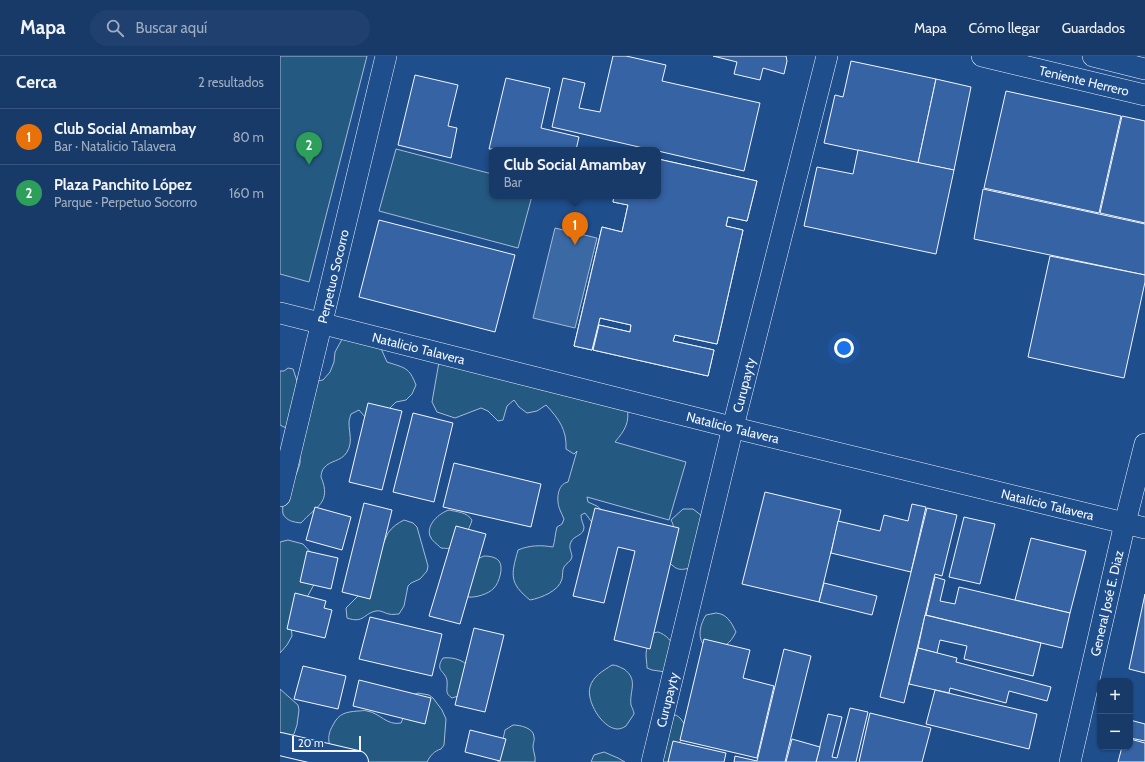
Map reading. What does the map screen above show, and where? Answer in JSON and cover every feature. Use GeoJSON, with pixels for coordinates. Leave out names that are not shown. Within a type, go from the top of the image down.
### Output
{"type":"FeatureCollection","features":[{"type":"Feature","properties":{"kind":"street","name":"Perpetuo Socorro"},"geometry":{"type":"LineString","coordinates":[[280,496],[386,56]]}},
{"type":"Feature","properties":{"kind":"street","name":"Curupayty"},"geometry":{"type":"LineString","coordinates":[[652,762],[733,428],[827,56]]}},
{"type":"Feature","properties":{"kind":"street","name":"Teniente Herrero"},"geometry":{"type":"LineString","coordinates":[[982,56],[1025,61],[1145,95]]}},
{"type":"Feature","properties":{"kind":"street","name":"Teniente Herrero"},"geometry":{"type":"LineString","coordinates":[[1093,56],[1145,69]]}},
{"type":"Feature","properties":{"kind":"street","name":"Natalicio Talavera"},"geometry":{"type":"LineString","coordinates":[[280,313],[733,428],[1145,528]]}},
{"type":"Feature","properties":{"kind":"street","name":"General José E. Diaz"},"geometry":{"type":"LineString","coordinates":[[1070,762],[1125,523],[1145,444]]}},
{"type":"Feature","properties":{"kind":"street"},"geometry":{"type":"LineString","coordinates":[[280,744],[357,762]]}},
{"type":"Feature","properties":{"kind":"shaded area"},"geometry":{"type":"Polygon","coordinates":[[[280,56],[367,56],[309,282],[280,274],[280,56]]]}},
{"type":"Feature","properties":{"kind":"shaded area"},"geometry":{"type":"Polygon","coordinates":[[[396,149],[489,173],[489,199],[531,199],[518,248],[379,211],[396,149]]]}},
{"type":"Feature","properties":{"kind":"shaded area"},"geometry":{"type":"Polygon","coordinates":[[[555,228],[597,238],[575,328],[533,318],[555,228]]]}},
{"type":"Feature","properties":{"kind":"shaded area"},"geometry":{"type":"Polygon","coordinates":[[[345,334],[379,344],[387,362],[406,369],[416,385],[412,394],[406,400],[396,402],[389,409],[365,417],[359,410],[351,414],[349,420],[350,441],[347,452],[342,458],[326,465],[323,469],[321,477],[325,493],[321,503],[301,523],[293,522],[288,520],[283,514],[283,507],[286,494],[298,470],[300,460],[294,432],[280,425],[280,371],[284,371],[288,368],[293,369],[298,384],[323,380],[330,372],[334,362],[335,352],[345,334]]]}},
{"type":"Feature","properties":{"kind":"shaded area"},"geometry":{"type":"Polygon","coordinates":[[[439,362],[534,386],[542,390],[627,406],[628,417],[626,426],[622,434],[615,442],[686,462],[669,520],[587,497],[588,502],[597,506],[605,513],[594,525],[585,513],[581,515],[584,530],[572,540],[570,544],[572,557],[563,568],[560,583],[549,593],[539,598],[530,600],[518,589],[515,583],[513,572],[518,550],[536,546],[553,547],[557,527],[562,524],[564,519],[558,502],[558,493],[564,483],[568,482],[577,451],[574,454],[566,449],[564,430],[555,415],[546,405],[537,411],[527,413],[519,407],[514,400],[507,406],[503,420],[498,421],[488,411],[481,408],[455,418],[437,412],[432,402],[439,362]]]}},
{"type":"Feature","properties":{"kind":"shaded area"},"geometry":{"type":"Polygon","coordinates":[[[683,509],[693,509],[702,516],[694,567],[677,569],[668,561],[674,535],[671,520],[683,509]]]}},
{"type":"Feature","properties":{"kind":"shaded area"},"geometry":{"type":"Polygon","coordinates":[[[449,510],[465,514],[472,520],[467,532],[457,544],[450,548],[441,548],[433,541],[429,532],[434,520],[449,510]]]}},
{"type":"Feature","properties":{"kind":"shaded area"},"geometry":{"type":"Polygon","coordinates":[[[404,520],[413,523],[417,527],[428,566],[427,571],[420,579],[408,586],[404,606],[399,614],[390,614],[378,611],[372,612],[357,620],[347,618],[346,608],[361,593],[388,533],[395,525],[404,520]]]}},
{"type":"Feature","properties":{"kind":"shaded area"},"geometry":{"type":"Polygon","coordinates":[[[288,540],[303,544],[313,555],[316,581],[291,626],[292,636],[280,653],[280,542],[288,540]]]}},
{"type":"Feature","properties":{"kind":"shaded area"},"geometry":{"type":"Polygon","coordinates":[[[484,556],[494,558],[499,561],[501,571],[499,579],[496,586],[489,592],[478,596],[468,597],[475,560],[484,556]]]}},
{"type":"Feature","properties":{"kind":"shaded area"},"geometry":{"type":"Polygon","coordinates":[[[716,613],[726,617],[736,632],[727,644],[714,652],[703,644],[700,633],[701,625],[706,615],[716,613]]]}},
{"type":"Feature","properties":{"kind":"shaded area"},"geometry":{"type":"Polygon","coordinates":[[[658,632],[669,639],[674,647],[673,656],[666,672],[647,668],[647,646],[653,633],[658,632]]]}},
{"type":"Feature","properties":{"kind":"shaded area"},"geometry":{"type":"Polygon","coordinates":[[[443,658],[455,659],[466,664],[458,696],[452,698],[447,693],[447,681],[440,668],[443,658]]]}},
{"type":"Feature","properties":{"kind":"shaded area"},"geometry":{"type":"Polygon","coordinates":[[[612,665],[624,669],[629,673],[632,682],[631,705],[634,714],[626,726],[618,729],[606,724],[596,713],[589,693],[593,680],[612,665]]]}},
{"type":"Feature","properties":{"kind":"shaded area"},"geometry":{"type":"Polygon","coordinates":[[[280,689],[298,705],[299,710],[294,734],[280,744],[280,689]]]}},
{"type":"Feature","properties":{"kind":"shaded area"},"geometry":{"type":"Polygon","coordinates":[[[418,693],[429,695],[433,698],[442,710],[446,719],[444,745],[441,749],[432,754],[427,762],[338,762],[330,744],[329,735],[335,721],[340,716],[350,712],[366,711],[372,712],[392,723],[401,723],[413,695],[418,693]]]}},
{"type":"Feature","properties":{"kind":"shaded area"},"geometry":{"type":"Polygon","coordinates":[[[676,715],[686,726],[673,762],[647,762],[671,716],[676,715]]]}},
{"type":"Feature","properties":{"kind":"shaded area"},"geometry":{"type":"Polygon","coordinates":[[[513,725],[532,731],[534,739],[533,746],[535,762],[498,762],[505,730],[513,725]]]}},
{"type":"Feature","properties":{"kind":"shaded area"},"geometry":{"type":"Polygon","coordinates":[[[604,752],[625,762],[591,762],[594,755],[604,752]]]}},
{"type":"Feature","properties":{"kind":"building"},"geometry":{"type":"Polygon","coordinates":[[[613,56],[626,56],[666,65],[662,81],[760,103],[744,171],[661,152],[661,147],[639,147],[552,127],[563,78],[585,83],[579,108],[600,112],[613,56]]]}},
{"type":"Feature","properties":{"kind":"building"},"geometry":{"type":"Polygon","coordinates":[[[713,56],[786,56],[787,61],[784,74],[763,68],[760,80],[734,74],[737,62],[713,56]]]}},
{"type":"Feature","properties":{"kind":"building"},"geometry":{"type":"Polygon","coordinates":[[[851,61],[936,79],[918,163],[824,143],[835,95],[843,97],[851,61]]]}},
{"type":"Feature","properties":{"kind":"building"},"geometry":{"type":"Polygon","coordinates":[[[415,75],[458,85],[448,126],[457,128],[451,158],[398,145],[415,75]]]}},
{"type":"Feature","properties":{"kind":"building"},"geometry":{"type":"Polygon","coordinates":[[[506,78],[550,88],[541,128],[579,137],[577,147],[489,147],[506,78]]]}},
{"type":"Feature","properties":{"kind":"building"},"geometry":{"type":"Polygon","coordinates":[[[936,79],[971,87],[954,170],[918,163],[936,79]]]}},
{"type":"Feature","properties":{"kind":"building"},"geometry":{"type":"Polygon","coordinates":[[[1006,91],[1121,116],[1099,213],[984,188],[1006,91]]]}},
{"type":"Feature","properties":{"kind":"building"},"geometry":{"type":"Polygon","coordinates":[[[1122,116],[1145,121],[1145,223],[1100,213],[1122,116]]]}},
{"type":"Feature","properties":{"kind":"building"},"geometry":{"type":"Polygon","coordinates":[[[858,150],[954,170],[936,254],[804,226],[817,167],[853,174],[858,150]]]}},
{"type":"Feature","properties":{"kind":"building"},"geometry":{"type":"Polygon","coordinates":[[[661,160],[757,181],[747,221],[728,217],[726,226],[743,230],[717,344],[675,335],[673,341],[714,350],[708,376],[593,350],[599,325],[630,332],[631,325],[600,318],[592,350],[574,346],[602,227],[622,232],[628,205],[613,202],[614,199],[661,199],[661,160]],[[652,200],[650,209],[708,222],[710,213],[652,200]]]}},
{"type":"Feature","properties":{"kind":"building"},"geometry":{"type":"Polygon","coordinates":[[[661,160],[757,181],[747,221],[728,217],[726,226],[743,230],[717,344],[675,335],[673,341],[714,350],[708,376],[593,350],[599,325],[630,332],[631,325],[600,318],[592,350],[574,346],[602,227],[622,232],[628,205],[613,202],[614,199],[661,199],[661,160]]]}},
{"type":"Feature","properties":{"kind":"building"},"geometry":{"type":"Polygon","coordinates":[[[983,189],[1145,224],[1145,275],[974,239],[983,189]]]}},
{"type":"Feature","properties":{"kind":"building"},"geometry":{"type":"Polygon","coordinates":[[[379,220],[515,255],[495,332],[359,297],[379,220]]]}},
{"type":"Feature","properties":{"kind":"building"},"geometry":{"type":"Polygon","coordinates":[[[1050,256],[1145,275],[1145,282],[1124,378],[1028,357],[1050,256]]]}},
{"type":"Feature","properties":{"kind":"building"},"geometry":{"type":"Polygon","coordinates":[[[368,403],[402,411],[382,490],[349,482],[368,403]]]}},
{"type":"Feature","properties":{"kind":"building"},"geometry":{"type":"Polygon","coordinates":[[[413,413],[453,423],[434,502],[393,492],[413,413]]]}},
{"type":"Feature","properties":{"kind":"building"},"geometry":{"type":"Polygon","coordinates":[[[454,463],[541,484],[531,527],[443,507],[454,463]]]}},
{"type":"Feature","properties":{"kind":"building"},"geometry":{"type":"Polygon","coordinates":[[[765,492],[841,510],[819,602],[742,584],[765,492]]]}},
{"type":"Feature","properties":{"kind":"building"},"geometry":{"type":"Polygon","coordinates":[[[364,503],[392,510],[370,599],[342,592],[364,503]]]}},
{"type":"Feature","properties":{"kind":"building"},"geometry":{"type":"Polygon","coordinates":[[[912,504],[926,507],[911,572],[831,553],[838,521],[880,531],[884,515],[908,521],[912,504]]]}},
{"type":"Feature","properties":{"kind":"building"},"geometry":{"type":"Polygon","coordinates":[[[315,507],[351,517],[342,550],[306,540],[315,507]]]}},
{"type":"Feature","properties":{"kind":"building"},"geometry":{"type":"Polygon","coordinates":[[[595,508],[679,528],[650,649],[614,640],[635,551],[618,547],[604,603],[573,596],[595,508]]]}},
{"type":"Feature","properties":{"kind":"building"},"geometry":{"type":"Polygon","coordinates":[[[927,508],[957,515],[942,576],[935,574],[904,703],[880,697],[927,508]]]}},
{"type":"Feature","properties":{"kind":"building"},"geometry":{"type":"Polygon","coordinates":[[[964,517],[995,524],[980,584],[949,577],[964,517]]]}},
{"type":"Feature","properties":{"kind":"building"},"geometry":{"type":"Polygon","coordinates":[[[456,526],[486,534],[460,624],[429,616],[456,526]]]}},
{"type":"Feature","properties":{"kind":"building"},"geometry":{"type":"Polygon","coordinates":[[[1031,538],[1086,551],[1070,613],[1015,600],[1031,538]]]}},
{"type":"Feature","properties":{"kind":"building"},"geometry":{"type":"Polygon","coordinates":[[[307,551],[338,558],[331,589],[300,582],[307,551]]]}},
{"type":"Feature","properties":{"kind":"building"},"geometry":{"type":"Polygon","coordinates":[[[935,577],[945,580],[940,601],[955,604],[959,587],[1070,613],[1062,648],[926,615],[935,577]]]}},
{"type":"Feature","properties":{"kind":"building"},"geometry":{"type":"Polygon","coordinates":[[[824,583],[877,596],[872,615],[819,602],[824,583]]]}},
{"type":"Feature","properties":{"kind":"building"},"geometry":{"type":"Polygon","coordinates":[[[295,593],[326,601],[324,608],[332,610],[325,638],[287,629],[295,593]]]}},
{"type":"Feature","properties":{"kind":"building"},"geometry":{"type":"Polygon","coordinates":[[[1145,594],[1145,673],[1129,669],[1145,594]]]}},
{"type":"Feature","properties":{"kind":"building"},"geometry":{"type":"Polygon","coordinates":[[[925,615],[1041,643],[1033,676],[964,659],[967,646],[940,640],[937,653],[918,648],[925,615]]]}},
{"type":"Feature","properties":{"kind":"building"},"geometry":{"type":"Polygon","coordinates":[[[370,617],[442,634],[432,676],[359,659],[370,617]]]}},
{"type":"Feature","properties":{"kind":"building"},"geometry":{"type":"Polygon","coordinates":[[[474,628],[504,635],[485,712],[455,705],[474,628]]]}},
{"type":"Feature","properties":{"kind":"building"},"geometry":{"type":"Polygon","coordinates":[[[704,639],[750,650],[743,678],[774,686],[757,758],[680,740],[704,639]]]}},
{"type":"Feature","properties":{"kind":"building"},"geometry":{"type":"Polygon","coordinates":[[[918,648],[957,658],[956,662],[1051,687],[1047,701],[1009,691],[1006,703],[950,688],[949,693],[909,684],[918,648]]]}},
{"type":"Feature","properties":{"kind":"building"},"geometry":{"type":"Polygon","coordinates":[[[784,649],[811,656],[785,762],[734,762],[735,756],[757,761],[784,649]]]}},
{"type":"Feature","properties":{"kind":"building"},"geometry":{"type":"Polygon","coordinates":[[[303,666],[346,676],[338,709],[294,699],[303,666]]]}},
{"type":"Feature","properties":{"kind":"building"},"geometry":{"type":"Polygon","coordinates":[[[359,680],[431,698],[425,724],[353,706],[359,680]]]}},
{"type":"Feature","properties":{"kind":"building"},"geometry":{"type":"Polygon","coordinates":[[[935,690],[1037,714],[1029,749],[926,724],[935,690]]]}},
{"type":"Feature","properties":{"kind":"building"},"geometry":{"type":"Polygon","coordinates":[[[850,708],[868,712],[856,762],[816,762],[828,714],[842,717],[832,757],[837,758],[850,708]]]}},
{"type":"Feature","properties":{"kind":"building"},"geometry":{"type":"Polygon","coordinates":[[[870,713],[931,728],[922,762],[859,762],[870,713]]]}},
{"type":"Feature","properties":{"kind":"building"},"geometry":{"type":"Polygon","coordinates":[[[1133,721],[1145,724],[1145,741],[1133,739],[1133,721]]]}},
{"type":"Feature","properties":{"kind":"building"},"geometry":{"type":"Polygon","coordinates":[[[470,730],[506,739],[500,761],[465,752],[470,730]]]}},
{"type":"Feature","properties":{"kind":"building"},"geometry":{"type":"Polygon","coordinates":[[[792,739],[820,747],[816,762],[786,762],[792,739]]]}},
{"type":"Feature","properties":{"kind":"building"},"geometry":{"type":"Polygon","coordinates":[[[1133,740],[1145,743],[1145,762],[1118,762],[1121,750],[1133,750],[1133,740]]]}},
{"type":"Feature","properties":{"kind":"building"},"geometry":{"type":"Polygon","coordinates":[[[673,741],[726,753],[724,762],[668,762],[673,741]]]}},
{"type":"Feature","properties":{"kind":"place","name":"Plaza Panchito López"},"geometry":{"type":"Point","coordinates":[309,165]}},
{"type":"Feature","properties":{"kind":"place","name":"Club Social Amambay"},"geometry":{"type":"Point","coordinates":[575,245]}}]}
